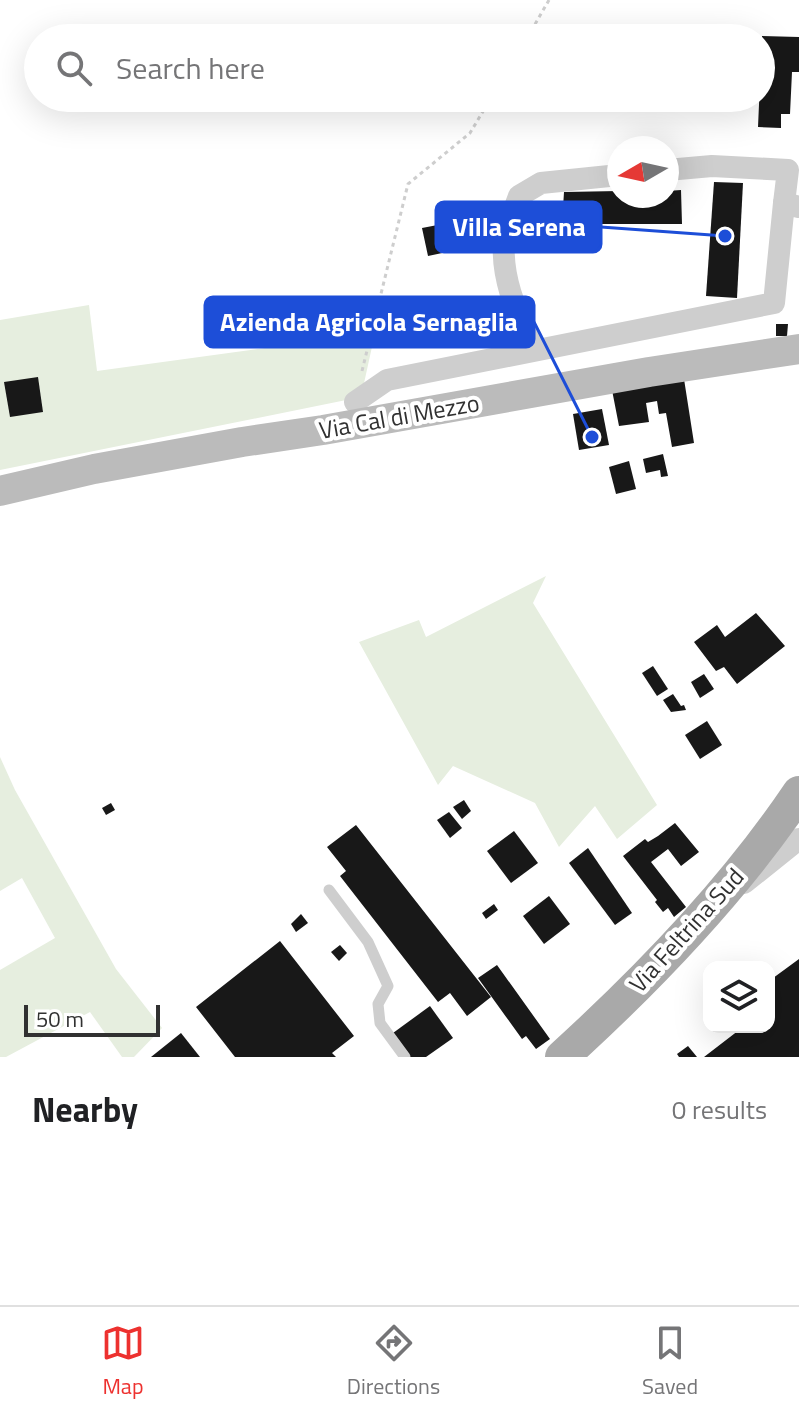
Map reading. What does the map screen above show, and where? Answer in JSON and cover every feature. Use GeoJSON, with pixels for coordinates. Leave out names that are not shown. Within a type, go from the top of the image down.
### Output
{"type":"FeatureCollection","features":[{"type":"Feature","properties":{"kind":"main road","name":"Via Feltrina Sud"},"geometry":{"type":"LineString","coordinates":[[562,1057],[648,975],[707,910],[799,793]]}},
{"type":"Feature","properties":{"kind":"street"},"geometry":{"type":"LineString","coordinates":[[355,402],[387,380],[774,303],[788,272],[792,205],[788,170],[712,166],[679,169]]}},
{"type":"Feature","properties":{"kind":"street"},"geometry":{"type":"LineString","coordinates":[[536,350],[520,323],[507,279],[506,233],[519,196],[541,183],[607,176]]}},
{"type":"Feature","properties":{"kind":"street","name":"Via Cal di Mezzo"},"geometry":{"type":"LineString","coordinates":[[0,491],[94,469],[227,444],[799,349]]}},
{"type":"Feature","properties":{"kind":"street"},"geometry":{"type":"LineString","coordinates":[[707,910],[799,839]]}},
{"type":"Feature","properties":{"kind":"lane"},"geometry":{"type":"LineString","coordinates":[[329,890],[368,942],[388,986],[378,1004],[380,1023],[405,1057]]}},
{"type":"Feature","properties":{"kind":"path"},"geometry":{"type":"LineString","coordinates":[[535,24],[549,0]]}},
{"type":"Feature","properties":{"kind":"path"},"geometry":{"type":"LineString","coordinates":[[355,402],[408,184],[470,133],[483,112]]}},
{"type":"Feature","properties":{"kind":"green space"},"geometry":{"type":"Polygon","coordinates":[[[89,305],[97,371],[375,333],[361,397],[0,470],[0,320],[89,305]]]}},
{"type":"Feature","properties":{"kind":"green space"},"geometry":{"type":"Polygon","coordinates":[[[546,576],[533,603],[657,805],[617,839],[595,806],[559,847],[535,803],[453,766],[438,785],[359,642],[419,620],[426,637],[546,576]]]}},
{"type":"Feature","properties":{"kind":"green space"},"geometry":{"type":"Polygon","coordinates":[[[0,757],[15,790],[116,969],[162,1028],[134,1057],[122,1057],[90,1012],[6,1057],[0,1057],[0,970],[55,938],[22,878],[0,891],[0,757]]]}},
{"type":"Feature","properties":{"kind":"building"},"geometry":{"type":"Polygon","coordinates":[[[775,36],[799,37],[799,72],[792,72],[790,114],[781,114],[781,128],[758,127],[759,112],[775,112],[775,36]]]}},
{"type":"Feature","properties":{"kind":"building"},"geometry":{"type":"Polygon","coordinates":[[[714,182],[743,183],[737,298],[706,296],[714,182]]]}},
{"type":"Feature","properties":{"kind":"building"},"geometry":{"type":"Polygon","coordinates":[[[679,190],[682,224],[562,224],[564,192],[607,191],[607,208],[679,208],[679,190]]]}},
{"type":"Feature","properties":{"kind":"building"},"geometry":{"type":"Polygon","coordinates":[[[479,217],[485,244],[428,256],[422,228],[479,217]]]}},
{"type":"Feature","properties":{"kind":"building"},"geometry":{"type":"Polygon","coordinates":[[[776,324],[788,324],[787,336],[776,336],[776,324]]]}},
{"type":"Feature","properties":{"kind":"building"},"geometry":{"type":"Polygon","coordinates":[[[38,377],[43,412],[10,417],[4,382],[38,377]]]}},
{"type":"Feature","properties":{"kind":"building"},"geometry":{"type":"Polygon","coordinates":[[[684,379],[694,443],[672,447],[666,413],[659,414],[657,401],[646,403],[649,422],[619,426],[612,390],[684,379]]]}},
{"type":"Feature","properties":{"kind":"building"},"geometry":{"type":"Polygon","coordinates":[[[602,409],[609,445],[579,450],[573,414],[602,409]]]}},
{"type":"Feature","properties":{"kind":"building"},"geometry":{"type":"Polygon","coordinates":[[[663,454],[668,476],[661,477],[660,470],[646,473],[643,459],[663,454]]]}},
{"type":"Feature","properties":{"kind":"building"},"geometry":{"type":"Polygon","coordinates":[[[629,461],[636,489],[616,494],[609,467],[629,461]]]}},
{"type":"Feature","properties":{"kind":"building"},"geometry":{"type":"Polygon","coordinates":[[[756,613],[785,646],[737,684],[724,667],[716,671],[694,642],[717,625],[725,637],[756,613]]]}},
{"type":"Feature","properties":{"kind":"building"},"geometry":{"type":"Polygon","coordinates":[[[653,666],[668,689],[657,696],[642,673],[653,666]]]}},
{"type":"Feature","properties":{"kind":"building"},"geometry":{"type":"Polygon","coordinates":[[[704,674],[714,689],[700,698],[691,682],[704,674]]]}},
{"type":"Feature","properties":{"kind":"building"},"geometry":{"type":"Polygon","coordinates":[[[673,694],[686,710],[671,712],[663,700],[673,694]]]}},
{"type":"Feature","properties":{"kind":"building"},"geometry":{"type":"Polygon","coordinates":[[[707,721],[722,745],[700,759],[685,735],[707,721]]]}},
{"type":"Feature","properties":{"kind":"building"},"geometry":{"type":"Polygon","coordinates":[[[464,800],[471,811],[462,819],[453,807],[464,800]]]}},
{"type":"Feature","properties":{"kind":"building"},"geometry":{"type":"Polygon","coordinates":[[[111,803],[115,810],[106,815],[102,808],[111,803]]]}},
{"type":"Feature","properties":{"kind":"building"},"geometry":{"type":"Polygon","coordinates":[[[449,812],[462,828],[450,838],[437,820],[449,812]]]}},
{"type":"Feature","properties":{"kind":"building"},"geometry":{"type":"Polygon","coordinates":[[[675,823],[699,852],[681,866],[668,849],[651,862],[686,907],[674,917],[668,908],[663,912],[623,856],[645,839],[648,842],[675,823]]]}},
{"type":"Feature","properties":{"kind":"building"},"geometry":{"type":"Polygon","coordinates":[[[356,825],[491,997],[467,1016],[450,993],[438,1002],[340,876],[346,871],[327,847],[356,825]]]}},
{"type":"Feature","properties":{"kind":"building"},"geometry":{"type":"Polygon","coordinates":[[[514,831],[538,863],[511,883],[487,851],[514,831]]]}},
{"type":"Feature","properties":{"kind":"building"},"geometry":{"type":"Polygon","coordinates":[[[588,848],[632,913],[615,925],[569,863],[588,848]]]}},
{"type":"Feature","properties":{"kind":"building"},"geometry":{"type":"Polygon","coordinates":[[[549,896],[570,924],[544,944],[523,916],[549,896]]]}},
{"type":"Feature","properties":{"kind":"building"},"geometry":{"type":"Polygon","coordinates":[[[494,904],[498,910],[486,919],[482,913],[494,904]]]}},
{"type":"Feature","properties":{"kind":"building"},"geometry":{"type":"Polygon","coordinates":[[[301,914],[308,923],[296,932],[291,924],[301,914]]]}},
{"type":"Feature","properties":{"kind":"building"},"geometry":{"type":"Polygon","coordinates":[[[280,941],[354,1036],[332,1053],[336,1057],[235,1057],[196,1007],[280,941]]]}},
{"type":"Feature","properties":{"kind":"building"},"geometry":{"type":"Polygon","coordinates":[[[340,945],[347,953],[339,961],[331,952],[340,945]]]}},
{"type":"Feature","properties":{"kind":"building"},"geometry":{"type":"Polygon","coordinates":[[[799,959],[799,1057],[704,1057],[735,1033],[775,1033],[775,977],[799,959]]]}},
{"type":"Feature","properties":{"kind":"building"},"geometry":{"type":"Polygon","coordinates":[[[497,965],[550,1039],[536,1049],[526,1036],[522,1039],[478,978],[497,965]]]}},
{"type":"Feature","properties":{"kind":"building"},"geometry":{"type":"Polygon","coordinates":[[[430,1006],[453,1038],[426,1057],[410,1057],[393,1033],[430,1006]]]}},
{"type":"Feature","properties":{"kind":"building"},"geometry":{"type":"Polygon","coordinates":[[[181,1033],[200,1057],[151,1057],[181,1033]]]}},
{"type":"Feature","properties":{"kind":"building"},"geometry":{"type":"Polygon","coordinates":[[[688,1046],[697,1057],[679,1057],[677,1054],[688,1046]]]}},
{"type":"Feature","properties":{"kind":"place","name":"Villa Serena"},"geometry":{"type":"Point","coordinates":[725,236]}},
{"type":"Feature","properties":{"kind":"place","name":"Azienda Agricola Sernaglia"},"geometry":{"type":"Point","coordinates":[592,437]}}]}
